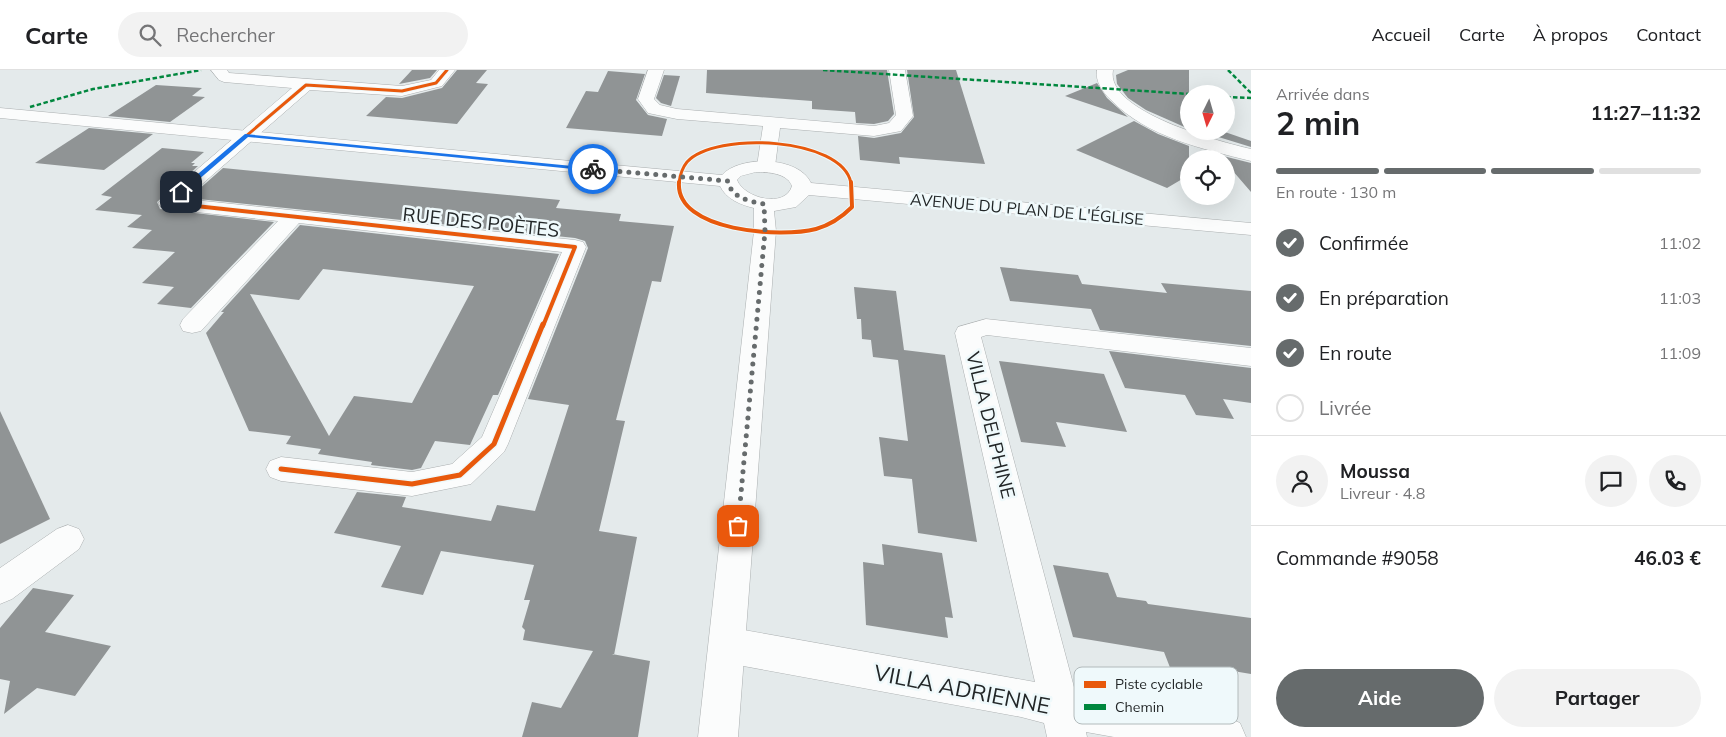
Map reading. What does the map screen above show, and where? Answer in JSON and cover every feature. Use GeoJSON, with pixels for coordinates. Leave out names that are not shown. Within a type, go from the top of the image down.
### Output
{"type":"FeatureCollection","features":[{"type":"Feature","properties":{"kind":"street"},"geometry":{"type":"LineString","coordinates":[[219,70],[224,77],[306,85],[402,91],[436,83],[447,70]]}},
{"type":"Feature","properties":{"kind":"street"},"geometry":{"type":"LineString","coordinates":[[656,70],[646,99],[654,109],[676,114],[874,131],[895,127],[905,116],[897,70]]}},
{"type":"Feature","properties":{"kind":"street"},"geometry":{"type":"LineString","coordinates":[[1105,70],[1108,89],[1128,108],[1164,127],[1212,146],[1251,155]]}},
{"type":"Feature","properties":{"kind":"street"},"geometry":{"type":"LineString","coordinates":[[247,136],[306,85]]}},
{"type":"Feature","properties":{"kind":"street"},"geometry":{"type":"LineString","coordinates":[[0,113],[728,181]]}},
{"type":"Feature","properties":{"kind":"street"},"geometry":{"type":"LineString","coordinates":[[766,166],[772,122]]}},
{"type":"Feature","properties":{"kind":"street","name":"RUE DES POÈTES"},"geometry":{"type":"LineString","coordinates":[[247,136],[168,203],[575,247],[494,444],[460,475],[412,484],[281,469]]}},
{"type":"Feature","properties":{"kind":"street"},"geometry":{"type":"LineString","coordinates":[[766,166],[795,176],[802,188],[800,194],[786,202],[764,204],[752,202],[734,193],[729,187],[728,181],[730,176],[745,168],[766,166]]}},
{"type":"Feature","properties":{"kind":"street","name":"AVENUE DU PLAN DE L'ÉGLISE"},"geometry":{"type":"LineString","coordinates":[[802,188],[1251,229]]}},
{"type":"Feature","properties":{"kind":"street"},"geometry":{"type":"LineString","coordinates":[[718,737],[765,231],[764,204]]}},
{"type":"Feature","properties":{"kind":"street"},"geometry":{"type":"LineString","coordinates":[[192,325],[293,217]]}},
{"type":"Feature","properties":{"kind":"street","name":"VILLA DELPHINE"},"geometry":{"type":"LineString","coordinates":[[1064,723],[968,332],[986,326],[1251,356]]}},
{"type":"Feature","properties":{"kind":"street"},"geometry":{"type":"LineString","coordinates":[[0,588],[68,539]]}},
{"type":"Feature","properties":{"kind":"street","name":"VILLA ADRIENNE"},"geometry":{"type":"LineString","coordinates":[[727,645],[1021,698],[1064,723]]}},
{"type":"Feature","properties":{"kind":"street","name":"VILLA ADRIENNE"},"geometry":{"type":"LineString","coordinates":[[1076,724],[1226,737]]}},
{"type":"Feature","properties":{"kind":"building"},"geometry":{"type":"Polygon","coordinates":[[[412,70],[437,70],[430,78],[399,84],[412,70]]]}},
{"type":"Feature","properties":{"kind":"building"},"geometry":{"type":"Polygon","coordinates":[[[457,70],[487,70],[476,83],[488,84],[457,124],[366,116],[386,97],[402,98],[442,88],[457,70]]]}},
{"type":"Feature","properties":{"kind":"building"},"geometry":{"type":"Polygon","coordinates":[[[707,70],[887,70],[894,114],[888,121],[874,124],[856,123],[855,112],[812,109],[812,101],[706,93],[707,70]]]}},
{"type":"Feature","properties":{"kind":"building"},"geometry":{"type":"Polygon","coordinates":[[[907,70],[956,70],[985,164],[899,157],[900,164],[860,160],[858,136],[874,138],[901,133],[914,117],[907,70]]]}},
{"type":"Feature","properties":{"kind":"building"},"geometry":{"type":"Polygon","coordinates":[[[1128,70],[1189,70],[1189,85],[1180,85],[1180,125],[1146,110],[1128,98],[1117,84],[1116,75],[1128,70]]]}},
{"type":"Feature","properties":{"kind":"building"},"geometry":{"type":"Polygon","coordinates":[[[608,71],[645,74],[636,100],[648,115],[667,119],[662,136],[566,128],[586,91],[598,92],[608,71]]]}},
{"type":"Feature","properties":{"kind":"building"},"geometry":{"type":"Polygon","coordinates":[[[664,75],[680,76],[671,106],[661,103],[656,98],[664,75]]]}},
{"type":"Feature","properties":{"kind":"building"},"geometry":{"type":"Polygon","coordinates":[[[1097,83],[1107,98],[1128,117],[1065,96],[1097,83]]]}},
{"type":"Feature","properties":{"kind":"building"},"geometry":{"type":"Polygon","coordinates":[[[156,85],[202,88],[192,96],[205,97],[170,122],[108,116],[156,85]]]}},
{"type":"Feature","properties":{"kind":"building"},"geometry":{"type":"Polygon","coordinates":[[[1134,121],[1158,134],[1189,146],[1189,150],[1180,150],[1180,180],[1167,188],[1076,150],[1134,121]]]}},
{"type":"Feature","properties":{"kind":"building"},"geometry":{"type":"Polygon","coordinates":[[[89,128],[153,134],[104,170],[35,163],[89,128]]]}},
{"type":"Feature","properties":{"kind":"building"},"geometry":{"type":"Polygon","coordinates":[[[1235,135],[1251,141],[1251,147],[1228,140],[1235,140],[1235,135]]]}},
{"type":"Feature","properties":{"kind":"building"},"geometry":{"type":"Polygon","coordinates":[[[162,148],[204,152],[191,163],[195,163],[192,166],[198,166],[157,202],[160,209],[274,222],[191,308],[157,304],[174,287],[142,283],[175,252],[132,248],[152,230],[127,227],[142,215],[95,210],[112,197],[101,195],[162,148]]]}},
{"type":"Feature","properties":{"kind":"building"},"geometry":{"type":"Polygon","coordinates":[[[1235,159],[1251,163],[1251,192],[1235,173],[1235,159]]]}},
{"type":"Feature","properties":{"kind":"building"},"geometry":{"type":"Polygon","coordinates":[[[223,168],[560,200],[556,208],[621,214],[619,221],[674,226],[661,282],[652,281],[616,420],[625,421],[599,531],[637,537],[614,654],[650,661],[638,737],[522,737],[532,702],[561,708],[593,651],[523,640],[525,630],[522,627],[530,600],[524,600],[534,565],[441,551],[423,595],[381,587],[401,546],[334,533],[357,492],[406,497],[402,507],[491,521],[497,505],[535,511],[569,405],[528,399],[588,248],[585,241],[575,238],[189,198],[223,168]]]}},
{"type":"Feature","properties":{"kind":"building"},"geometry":{"type":"Polygon","coordinates":[[[300,225],[559,254],[498,395],[493,395],[470,445],[435,441],[421,468],[412,470],[371,465],[372,462],[318,454],[321,449],[286,444],[291,436],[249,431],[206,333],[224,312],[221,312],[300,225]],[[323,269],[299,300],[250,294],[329,436],[354,396],[412,403],[474,286],[323,269]]]}},
{"type":"Feature","properties":{"kind":"building"},"geometry":{"type":"Polygon","coordinates":[[[1000,267],[1078,275],[1082,284],[1167,293],[1161,283],[1251,291],[1251,346],[1100,330],[1091,309],[1010,301],[1000,267]]]}},
{"type":"Feature","properties":{"kind":"building"},"geometry":{"type":"Polygon","coordinates":[[[854,287],[896,291],[904,350],[945,355],[977,542],[918,533],[912,479],[884,476],[879,437],[908,441],[898,360],[873,357],[871,340],[862,339],[861,319],[857,319],[854,287]]]}},
{"type":"Feature","properties":{"kind":"building"},"geometry":{"type":"Polygon","coordinates":[[[1109,351],[1251,368],[1251,403],[1223,399],[1234,419],[1196,415],[1185,395],[1125,388],[1109,351]]]}},
{"type":"Feature","properties":{"kind":"building"},"geometry":{"type":"Polygon","coordinates":[[[999,361],[1104,374],[1127,432],[1056,422],[1066,447],[1021,442],[999,361]]]}},
{"type":"Feature","properties":{"kind":"building"},"geometry":{"type":"Polygon","coordinates":[[[0,411],[50,519],[0,544],[0,411]]]}},
{"type":"Feature","properties":{"kind":"building"},"geometry":{"type":"Polygon","coordinates":[[[882,544],[942,553],[953,618],[945,617],[948,638],[866,625],[863,562],[884,565],[882,544]]]}},
{"type":"Feature","properties":{"kind":"building"},"geometry":{"type":"Polygon","coordinates":[[[1053,565],[1108,573],[1117,597],[1146,601],[1148,604],[1251,618],[1251,674],[1238,672],[1238,667],[1170,667],[1164,652],[1073,637],[1053,565]]]}},
{"type":"Feature","properties":{"kind":"building"},"geometry":{"type":"Polygon","coordinates":[[[33,588],[74,595],[45,632],[111,646],[75,696],[37,688],[4,714],[10,681],[0,679],[0,628],[33,588]]]}},
{"type":"Feature","properties":{"kind":"marked path"},"geometry":{"type":"LineString","coordinates":[[30,107],[93,89],[201,70]]}},
{"type":"Feature","properties":{"kind":"marked path"},"geometry":{"type":"LineString","coordinates":[[823,70],[1180,93]]}},
{"type":"Feature","properties":{"kind":"marked path"},"geometry":{"type":"LineString","coordinates":[[1228,70],[1251,93]]}},
{"type":"Feature","properties":{"kind":"marked path"},"geometry":{"type":"LineString","coordinates":[[1235,97],[1251,98]]}},
{"type":"Feature","properties":{"kind":"cycle path"},"geometry":{"type":"LineString","coordinates":[[281,469],[412,484],[460,475],[494,444],[575,247],[168,203],[306,85],[402,91],[436,83],[447,70]]}},
{"type":"Feature","properties":{"kind":"cycle path"},"geometry":{"type":"LineString","coordinates":[[747,142],[804,149],[833,160],[844,168],[850,179],[852,207],[828,225],[810,230],[780,233],[762,232],[724,225],[693,211],[683,202],[680,197],[679,180],[682,170],[688,161],[705,150],[747,142]]}},
{"type":"Feature","properties":{"kind":"way so far"},"geometry":{"type":"LineString","coordinates":[[593,169],[728,181],[729,187],[741,198],[764,204],[765,231],[738,526]]}},
{"type":"Feature","properties":{"kind":"route"},"geometry":{"type":"LineString","coordinates":[[181,192],[247,136],[593,169]]}}]}
